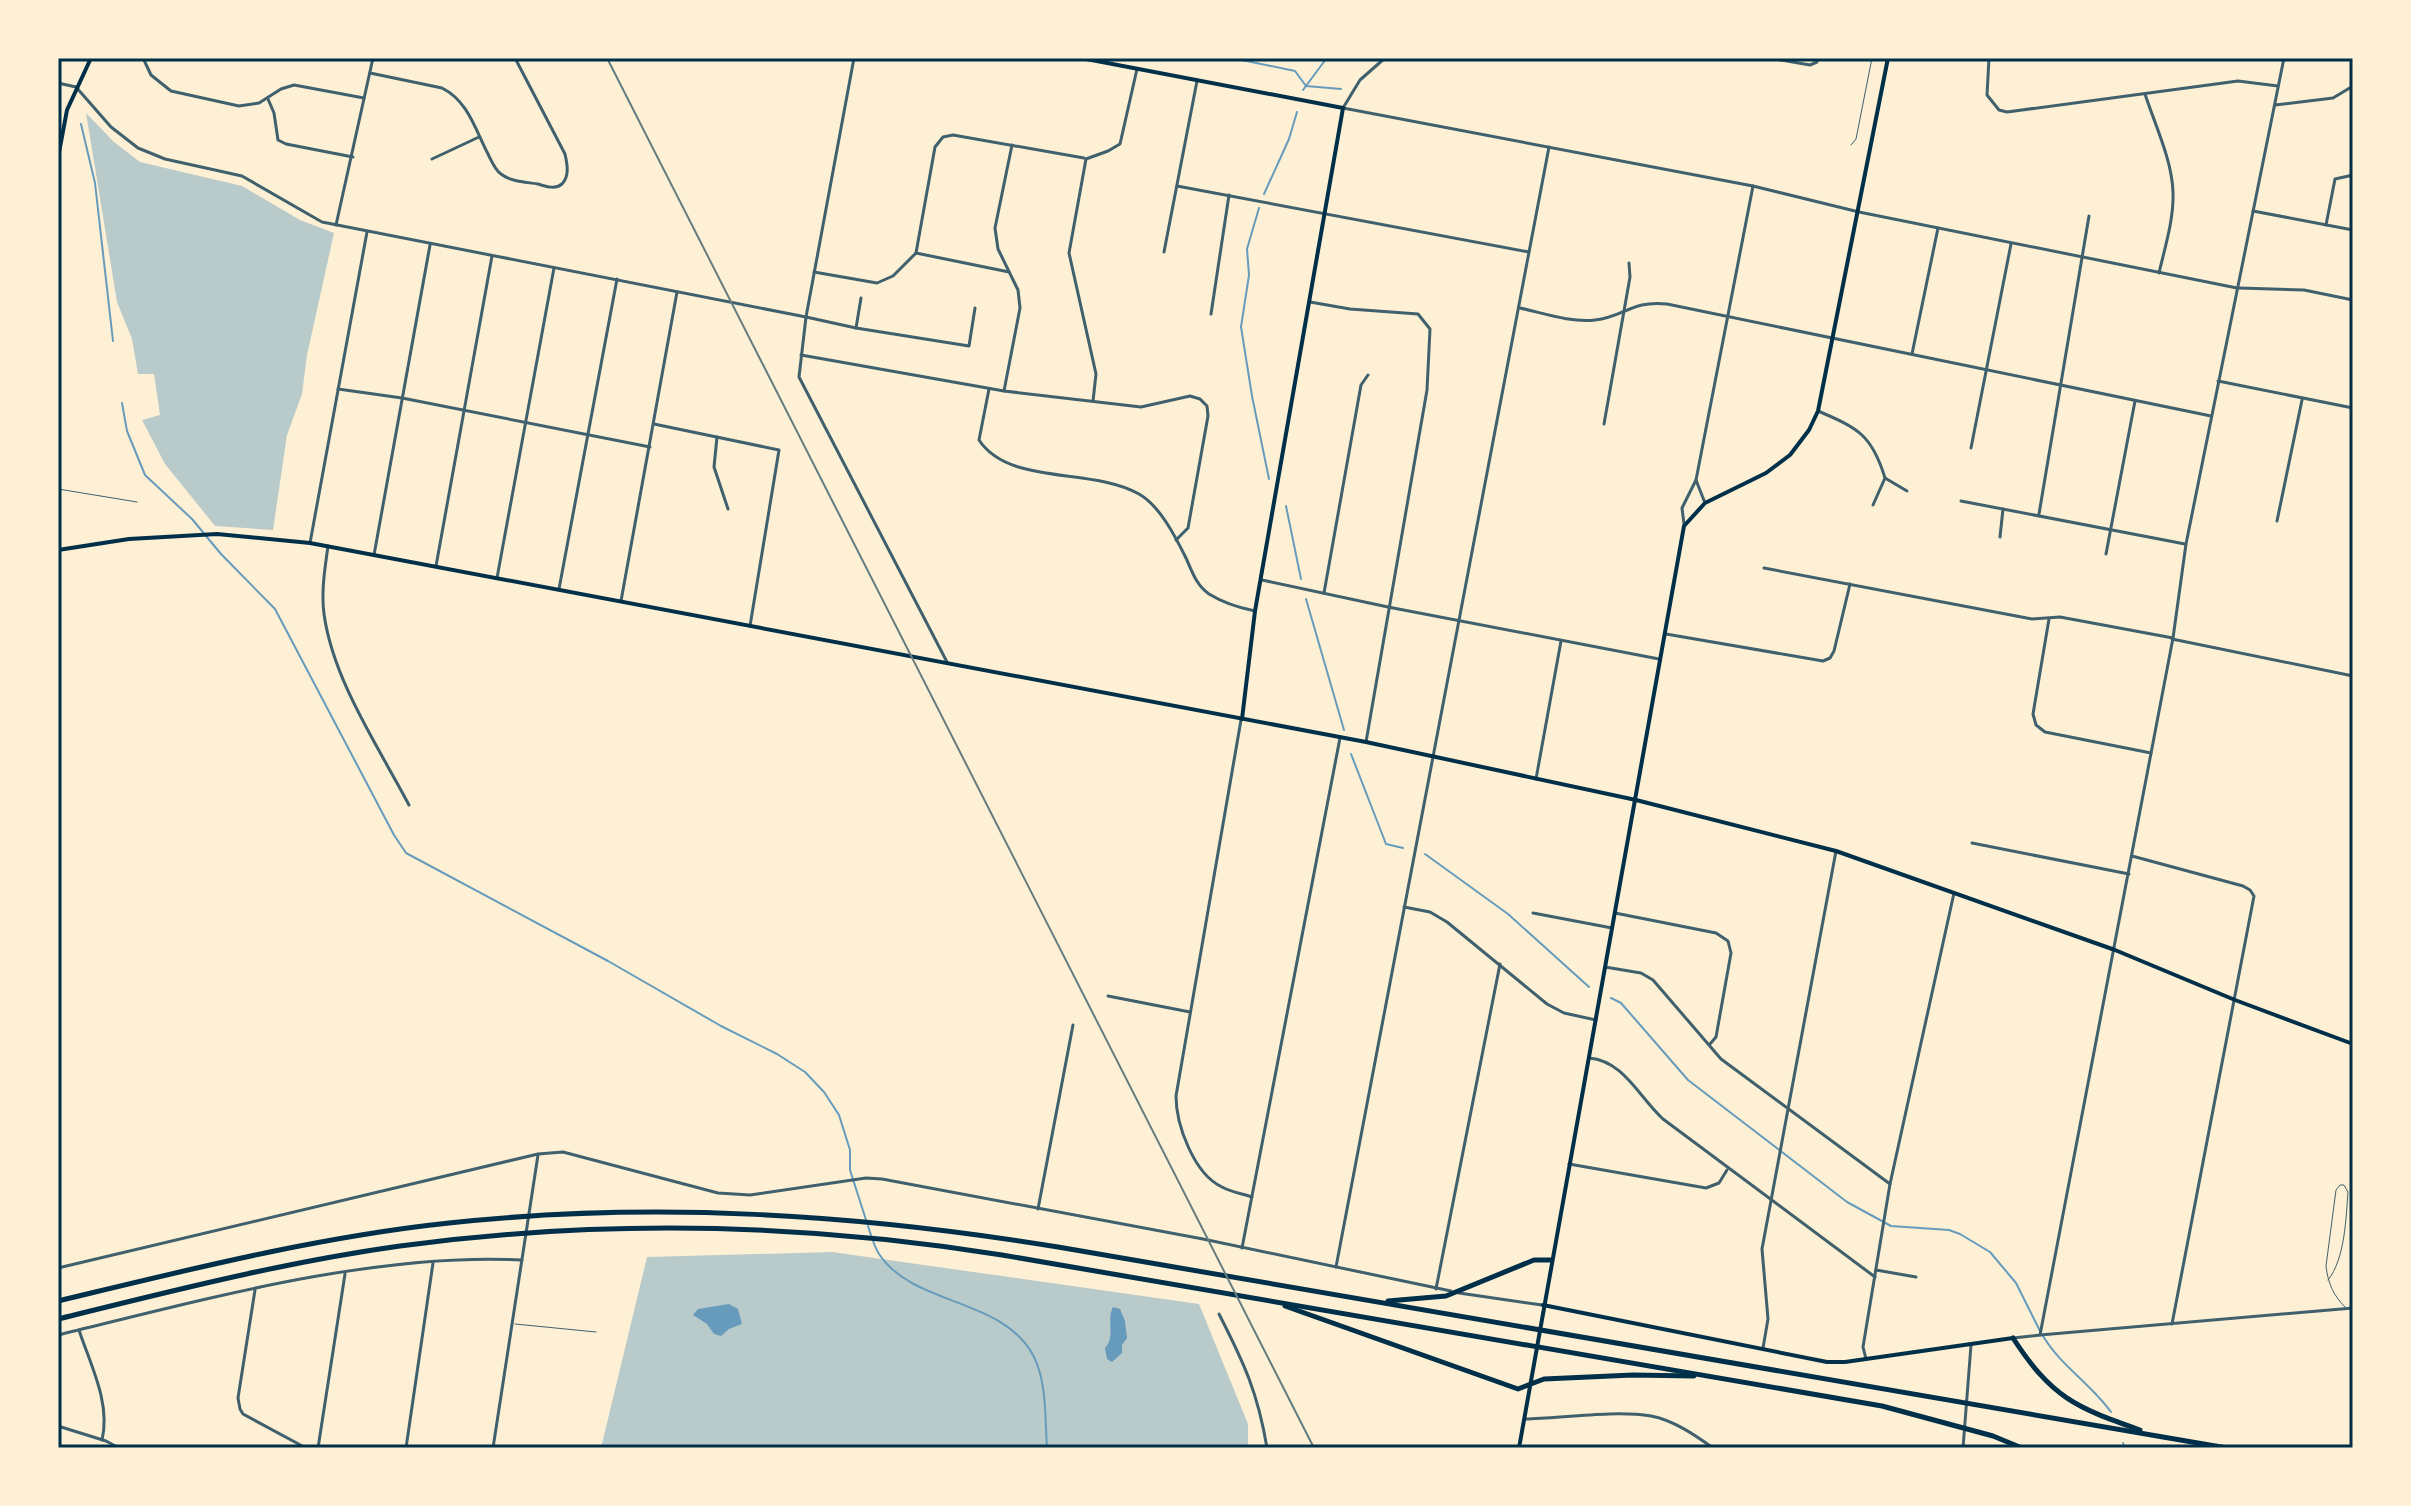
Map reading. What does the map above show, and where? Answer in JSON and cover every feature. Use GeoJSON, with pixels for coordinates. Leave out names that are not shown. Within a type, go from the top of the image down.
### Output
{"type":"FeatureCollection","features":[{"type":"Feature","properties":{"kind":"highway"},"geometry":{"type":"LineString","coordinates":[[58,1301],[294,1247],[414,1227],[546,1215],[676,1211],[854,1220],[982,1235],[2227,1448]]}},
{"type":"Feature","properties":{"kind":"highway"},"geometry":{"type":"LineString","coordinates":[[58,1319],[279,1266],[401,1246],[544,1232],[699,1227],[856,1236],[978,1251],[1882,1406],[1993,1436],[2022,1448]]}},
{"type":"Feature","properties":{"kind":"highway"},"geometry":{"type":"LineString","coordinates":[[1373,1301],[1446,1296],[1534,1260],[1551,1260]]}},
{"type":"Feature","properties":{"kind":"highway"},"geometry":{"type":"LineString","coordinates":[[1269,1301],[1518,1389],[1544,1379],[1709,1376]]}},
{"type":"Feature","properties":{"kind":"highway"},"geometry":{"type":"LineString","coordinates":[[2013,1338],[2040,1377],[2056,1392],[2087,1410],[2152,1435]]}},
{"type":"Feature","properties":{"kind":"main road"},"geometry":{"type":"LineString","coordinates":[[58,158],[67,110],[91,58]]}},
{"type":"Feature","properties":{"kind":"main road"},"geometry":{"type":"LineString","coordinates":[[1081,58],[1343,108],[1255,611],[1242,719]]}},
{"type":"Feature","properties":{"kind":"main road"},"geometry":{"type":"LineString","coordinates":[[1519,1448],[1684,526],[1705,503],[1766,473],[1790,455],[1809,430],[1818,411],[1835,338],[1888,58]]}},
{"type":"Feature","properties":{"kind":"main road"},"geometry":{"type":"LineString","coordinates":[[58,550],[129,539],[217,534],[310,543],[1432,756],[1636,800],[1836,851],[2115,950],[2235,1000],[2353,1044]]}},
{"type":"Feature","properties":{"kind":"main road"},"geometry":{"type":"LineString","coordinates":[[1543,1305],[1827,1362],[1866,1360],[2013,1338]]}},
{"type":"Feature","properties":{"kind":"street"},"geometry":{"type":"LineString","coordinates":[[143,58],[151,75],[171,91],[239,106],[268,99],[281,89],[294,85],[364,98]]}},
{"type":"Feature","properties":{"kind":"street"},"geometry":{"type":"LineString","coordinates":[[336,225],[373,58]]}},
{"type":"Feature","properties":{"kind":"street"},"geometry":{"type":"LineString","coordinates":[[370,73],[442,88],[453,94],[464,104],[501,174],[511,179],[554,187],[562,184],[568,167],[565,154],[515,58]]}},
{"type":"Feature","properties":{"kind":"street"},"geometry":{"type":"LineString","coordinates":[[854,58],[806,317],[799,377],[947,662]]}},
{"type":"Feature","properties":{"kind":"street"},"geometry":{"type":"LineString","coordinates":[[1385,58],[1360,80],[1343,108],[1753,186],[1859,212],[2159,273],[2239,288],[2304,290],[2353,300]]}},
{"type":"Feature","properties":{"kind":"street"},"geometry":{"type":"LineString","coordinates":[[1770,58],[1810,65],[1818,60]]}},
{"type":"Feature","properties":{"kind":"street"},"geometry":{"type":"LineString","coordinates":[[1989,58],[1987,95],[1999,110],[2007,112],[2238,81],[2278,86]]}},
{"type":"Feature","properties":{"kind":"street"},"geometry":{"type":"LineString","coordinates":[[2040,1335],[2173,638],[2186,544],[2284,58]]}},
{"type":"Feature","properties":{"kind":"street"},"geometry":{"type":"LineString","coordinates":[[814,272],[877,283],[893,276],[916,253],[935,147],[943,137],[953,135],[1086,159],[1120,144],[1137,69]]}},
{"type":"Feature","properties":{"kind":"street"},"geometry":{"type":"LineString","coordinates":[[1164,252],[1197,81]]}},
{"type":"Feature","properties":{"kind":"street"},"geometry":{"type":"LineString","coordinates":[[58,83],[76,87],[111,127],[138,148],[165,159],[242,176],[322,222],[758,306],[856,328],[969,346],[975,308]]}},
{"type":"Feature","properties":{"kind":"street"},"geometry":{"type":"LineString","coordinates":[[2275,105],[2333,98],[2353,86]]}},
{"type":"Feature","properties":{"kind":"street"},"geometry":{"type":"LineString","coordinates":[[2145,94],[2171,175],[2173,193],[2172,215],[2159,273]]}},
{"type":"Feature","properties":{"kind":"street"},"geometry":{"type":"LineString","coordinates":[[268,99],[274,113],[278,140],[353,157]]}},
{"type":"Feature","properties":{"kind":"street"},"geometry":{"type":"LineString","coordinates":[[432,159],[479,137]]}},
{"type":"Feature","properties":{"kind":"street"},"geometry":{"type":"LineString","coordinates":[[1004,391],[1020,308],[1018,290],[998,249],[995,228],[1012,145]]}},
{"type":"Feature","properties":{"kind":"street"},"geometry":{"type":"LineString","coordinates":[[1336,1268],[1549,147]]}},
{"type":"Feature","properties":{"kind":"street"},"geometry":{"type":"LineString","coordinates":[[1086,159],[1069,253],[1096,374],[1093,401]]}},
{"type":"Feature","properties":{"kind":"street"},"geometry":{"type":"LineString","coordinates":[[2326,225],[2335,179],[2353,175]]}},
{"type":"Feature","properties":{"kind":"street"},"geometry":{"type":"LineString","coordinates":[[1177,186],[1529,252]]}},
{"type":"Feature","properties":{"kind":"street"},"geometry":{"type":"LineString","coordinates":[[1684,526],[1682,508],[1696,480],[1753,186]]}},
{"type":"Feature","properties":{"kind":"street"},"geometry":{"type":"LineString","coordinates":[[1211,314],[1229,195]]}},
{"type":"Feature","properties":{"kind":"street"},"geometry":{"type":"LineString","coordinates":[[2253,211],[2353,230]]}},
{"type":"Feature","properties":{"kind":"street"},"geometry":{"type":"LineString","coordinates":[[2039,514],[2089,216]]}},
{"type":"Feature","properties":{"kind":"street"},"geometry":{"type":"LineString","coordinates":[[1912,354],[1938,227]]}},
{"type":"Feature","properties":{"kind":"street"},"geometry":{"type":"LineString","coordinates":[[310,543],[367,232]]}},
{"type":"Feature","properties":{"kind":"street"},"geometry":{"type":"LineString","coordinates":[[1971,448],[2011,242]]}},
{"type":"Feature","properties":{"kind":"street"},"geometry":{"type":"LineString","coordinates":[[374,555],[430,245]]}},
{"type":"Feature","properties":{"kind":"street"},"geometry":{"type":"LineString","coordinates":[[916,253],[1009,272]]}},
{"type":"Feature","properties":{"kind":"street"},"geometry":{"type":"LineString","coordinates":[[436,566],[492,256]]}},
{"type":"Feature","properties":{"kind":"street"},"geometry":{"type":"LineString","coordinates":[[1604,424],[1625,311],[1629,263]]}},
{"type":"Feature","properties":{"kind":"street"},"geometry":{"type":"LineString","coordinates":[[497,578],[554,268]]}},
{"type":"Feature","properties":{"kind":"street"},"geometry":{"type":"LineString","coordinates":[[559,589],[617,279]]}},
{"type":"Feature","properties":{"kind":"street"},"geometry":{"type":"LineString","coordinates":[[621,601],[677,292]]}},
{"type":"Feature","properties":{"kind":"street"},"geometry":{"type":"LineString","coordinates":[[856,328],[861,298]]}},
{"type":"Feature","properties":{"kind":"street"},"geometry":{"type":"LineString","coordinates":[[1310,302],[1350,309],[1418,314],[1430,329],[1427,390],[1366,742]]}},
{"type":"Feature","properties":{"kind":"street"},"geometry":{"type":"LineString","coordinates":[[1520,308],[1595,320],[1651,302],[2211,416]]}},
{"type":"Feature","properties":{"kind":"street"},"geometry":{"type":"LineString","coordinates":[[801,355],[989,389],[1141,407],[1190,396],[1200,399],[1207,406],[1208,416],[1188,528],[1176,540]]}},
{"type":"Feature","properties":{"kind":"street"},"geometry":{"type":"LineString","coordinates":[[1324,593],[1361,385],[1368,375]]}},
{"type":"Feature","properties":{"kind":"street"},"geometry":{"type":"LineString","coordinates":[[2218,381],[2353,408]]}},
{"type":"Feature","properties":{"kind":"street"},"geometry":{"type":"LineString","coordinates":[[338,389],[402,398],[650,447]]}},
{"type":"Feature","properties":{"kind":"street"},"geometry":{"type":"LineString","coordinates":[[989,389],[979,440],[988,453],[998,460],[1047,474],[1088,477],[1141,495],[1158,512],[1195,579],[1207,593],[1255,611]]}},
{"type":"Feature","properties":{"kind":"street"},"geometry":{"type":"LineString","coordinates":[[2277,521],[2302,398]]}},
{"type":"Feature","properties":{"kind":"street"},"geometry":{"type":"LineString","coordinates":[[2106,554],[2135,401]]}},
{"type":"Feature","properties":{"kind":"street"},"geometry":{"type":"LineString","coordinates":[[1818,411],[1854,427],[1864,435],[1873,446],[1885,478],[1907,491]]}},
{"type":"Feature","properties":{"kind":"street"},"geometry":{"type":"LineString","coordinates":[[654,424],[779,450],[750,626]]}},
{"type":"Feature","properties":{"kind":"street"},"geometry":{"type":"LineString","coordinates":[[717,437],[714,467],[728,509]]}},
{"type":"Feature","properties":{"kind":"street"},"geometry":{"type":"LineString","coordinates":[[1873,505],[1885,478]]}},
{"type":"Feature","properties":{"kind":"street"},"geometry":{"type":"LineString","coordinates":[[1696,480],[1705,503]]}},
{"type":"Feature","properties":{"kind":"street"},"geometry":{"type":"LineString","coordinates":[[1961,501],[2186,544]]}},
{"type":"Feature","properties":{"kind":"street"},"geometry":{"type":"LineString","coordinates":[[2000,537],[2003,508]]}},
{"type":"Feature","properties":{"kind":"street"},"geometry":{"type":"LineString","coordinates":[[328,546],[324,611],[329,643],[341,675],[409,805]]}},
{"type":"Feature","properties":{"kind":"street"},"geometry":{"type":"LineString","coordinates":[[1764,568],[2032,619],[2060,617],[2353,676]]}},
{"type":"Feature","properties":{"kind":"street"},"geometry":{"type":"LineString","coordinates":[[1262,580],[1659,659]]}},
{"type":"Feature","properties":{"kind":"street"},"geometry":{"type":"LineString","coordinates":[[1664,633],[1823,661],[1830,658],[1834,651],[1850,584]]}},
{"type":"Feature","properties":{"kind":"street"},"geometry":{"type":"LineString","coordinates":[[2049,617],[2033,714],[2036,725],[2045,732],[2151,753]]}},
{"type":"Feature","properties":{"kind":"street"},"geometry":{"type":"LineString","coordinates":[[1536,779],[1561,641]]}},
{"type":"Feature","properties":{"kind":"street"},"geometry":{"type":"LineString","coordinates":[[1242,719],[1176,1096],[1176,1116],[1183,1140],[1205,1171],[1220,1186],[1252,1197]]}},
{"type":"Feature","properties":{"kind":"street"},"geometry":{"type":"LineString","coordinates":[[1242,1248],[1340,738]]}},
{"type":"Feature","properties":{"kind":"street"},"geometry":{"type":"LineString","coordinates":[[1972,843],[2129,874]]}},
{"type":"Feature","properties":{"kind":"street"},"geometry":{"type":"LineString","coordinates":[[1763,1350],[1768,1319],[1762,1249],[1836,851]]}},
{"type":"Feature","properties":{"kind":"street"},"geometry":{"type":"LineString","coordinates":[[2132,856],[2250,890],[2254,896],[2172,1324]]}},
{"type":"Feature","properties":{"kind":"street"},"geometry":{"type":"LineString","coordinates":[[1866,1360],[1863,1347],[1890,1184],[1954,893]]}},
{"type":"Feature","properties":{"kind":"street"},"geometry":{"type":"LineString","coordinates":[[1404,907],[1430,912],[1447,922],[1547,1004],[1564,1013],[1596,1020]]}},
{"type":"Feature","properties":{"kind":"street"},"geometry":{"type":"LineString","coordinates":[[1533,913],[1613,928]]}},
{"type":"Feature","properties":{"kind":"street"},"geometry":{"type":"LineString","coordinates":[[1615,913],[1716,933],[1728,941],[1731,953],[1716,1037],[1709,1045]]}},
{"type":"Feature","properties":{"kind":"street"},"geometry":{"type":"LineString","coordinates":[[1436,1289],[1500,964]]}},
{"type":"Feature","properties":{"kind":"street"},"geometry":{"type":"LineString","coordinates":[[1605,967],[1641,973],[1653,980],[1721,1059],[1890,1184]]}},
{"type":"Feature","properties":{"kind":"street"},"geometry":{"type":"LineString","coordinates":[[1108,996],[1192,1013]]}},
{"type":"Feature","properties":{"kind":"street"},"geometry":{"type":"LineString","coordinates":[[1038,1209],[1073,1025]]}},
{"type":"Feature","properties":{"kind":"street"},"geometry":{"type":"LineString","coordinates":[[1589,1058],[1605,1059],[1613,1064],[1655,1112],[1875,1277]]}},
{"type":"Feature","properties":{"kind":"street"},"geometry":{"type":"LineString","coordinates":[[58,1268],[538,1154],[563,1152],[718,1193],[750,1195],[866,1178],[1242,1248],[1436,1289],[1543,1305]]}},
{"type":"Feature","properties":{"kind":"street"},"geometry":{"type":"LineString","coordinates":[[493,1448],[538,1154]]}},
{"type":"Feature","properties":{"kind":"street"},"geometry":{"type":"LineString","coordinates":[[1569,1164],[1706,1188],[1719,1183],[1728,1169]]}},
{"type":"Feature","properties":{"kind":"street"},"geometry":{"type":"LineString","coordinates":[[58,1335],[345,1272],[481,1258],[522,1260]]}},
{"type":"Feature","properties":{"kind":"street"},"geometry":{"type":"LineString","coordinates":[[406,1448],[433,1263]]}},
{"type":"Feature","properties":{"kind":"street"},"geometry":{"type":"LineString","coordinates":[[1876,1270],[1916,1277]]}},
{"type":"Feature","properties":{"kind":"street"},"geometry":{"type":"LineString","coordinates":[[318,1448],[345,1272]]}},
{"type":"Feature","properties":{"kind":"street"},"geometry":{"type":"LineString","coordinates":[[255,1290],[238,1398],[240,1409],[247,1417],[306,1448]]}},
{"type":"Feature","properties":{"kind":"street"},"geometry":{"type":"LineString","coordinates":[[2013,1338],[2353,1308]]}},
{"type":"Feature","properties":{"kind":"street"},"geometry":{"type":"LineString","coordinates":[[1219,1314],[1248,1369],[1259,1404],[1267,1448]]}},
{"type":"Feature","properties":{"kind":"street"},"geometry":{"type":"LineString","coordinates":[[79,1330],[103,1402],[105,1418],[102,1440]]}},
{"type":"Feature","properties":{"kind":"street"},"geometry":{"type":"LineString","coordinates":[[1963,1448],[1971,1345]]}},
{"type":"Feature","properties":{"kind":"street"},"geometry":{"type":"LineString","coordinates":[[1525,1419],[1654,1417],[1713,1448]]}},
{"type":"Feature","properties":{"kind":"street"},"geometry":{"type":"LineString","coordinates":[[58,1426],[119,1448]]}},
{"type":"Feature","properties":{"kind":"lane"},"geometry":{"type":"LineString","coordinates":[[1851,145],[1856,139],[1872,58]]}},
{"type":"Feature","properties":{"kind":"lane"},"geometry":{"type":"LineString","coordinates":[[58,489],[137,502]]}},
{"type":"Feature","properties":{"kind":"lane"},"geometry":{"type":"LineString","coordinates":[[2328,1280],[2336,1266],[2347,1205],[2348,1189],[2340,1185],[2336,1190],[2327,1249],[2328,1280],[2337,1299],[2346,1308]]}},
{"type":"Feature","properties":{"kind":"lane"},"geometry":{"type":"LineString","coordinates":[[512,1323],[596,1332]]}},
{"type":"Feature","properties":{"kind":"shaded area"},"geometry":{"type":"Polygon","coordinates":[[[86,113],[114,142],[140,162],[242,186],[300,220],[334,233],[307,355],[302,394],[287,435],[273,530],[215,526],[165,464],[142,420],[160,415],[154,374],[138,374],[132,339],[117,302],[86,113]]]}},
{"type":"Feature","properties":{"kind":"shaded area"},"geometry":{"type":"Polygon","coordinates":[[[832,1252],[1199,1304],[1248,1424],[1248,1448],[601,1448],[647,1257],[832,1252]]]}},
{"type":"Feature","properties":{"kind":"water"},"geometry":{"type":"Polygon","coordinates":[[[729,1304],[738,1309],[742,1324],[721,1336],[714,1334],[707,1324],[693,1315],[698,1309],[729,1304]]]}},
{"type":"Feature","properties":{"kind":"water"},"geometry":{"type":"Polygon","coordinates":[[[1113,1307],[1120,1309],[1127,1338],[1122,1345],[1122,1353],[1112,1362],[1107,1359],[1105,1348],[1110,1339],[1113,1307]]]}},
{"type":"Feature","properties":{"kind":"waterway"},"geometry":{"type":"LineString","coordinates":[[1232,58],[1295,71],[1306,86],[1341,89]]}},
{"type":"Feature","properties":{"kind":"waterway"},"geometry":{"type":"LineString","coordinates":[[1303,90],[1326,59]]}},
{"type":"Feature","properties":{"kind":"waterway"},"geometry":{"type":"LineString","coordinates":[[1264,194],[1289,139],[1297,112]]}},
{"type":"Feature","properties":{"kind":"waterway"},"geometry":{"type":"LineString","coordinates":[[81,124],[95,183],[113,341]]}},
{"type":"Feature","properties":{"kind":"waterway"},"geometry":{"type":"LineString","coordinates":[[1259,208],[1247,249],[1249,275],[1241,327],[1269,479]]}},
{"type":"Feature","properties":{"kind":"waterway"},"geometry":{"type":"LineString","coordinates":[[122,403],[127,431],[145,475],[192,519],[221,554],[275,609],[406,853],[608,961],[805,1072],[824,1092],[839,1115],[850,1150],[850,1170],[866,1220]]}},
{"type":"Feature","properties":{"kind":"waterway"},"geometry":{"type":"LineString","coordinates":[[1286,506],[1301,579]]}},
{"type":"Feature","properties":{"kind":"waterway"},"geometry":{"type":"LineString","coordinates":[[1306,599],[1344,730]]}},
{"type":"Feature","properties":{"kind":"waterway"},"geometry":{"type":"LineString","coordinates":[[1351,754],[1386,844],[1403,848]]}},
{"type":"Feature","properties":{"kind":"waterway"},"geometry":{"type":"LineString","coordinates":[[1425,854],[1508,914],[1589,987]]}},
{"type":"Feature","properties":{"kind":"waterway"},"geometry":{"type":"LineString","coordinates":[[1611,998],[1621,1003],[1688,1080],[1847,1202],[1891,1226],[1949,1230],[1990,1252],[2016,1283],[2040,1331]]}},
{"type":"Feature","properties":{"kind":"waterway"},"geometry":{"type":"LineString","coordinates":[[868,1226],[879,1254],[894,1271],[914,1284],[1002,1323],[1020,1338],[1034,1357],[1041,1378],[1047,1448]]}},
{"type":"Feature","properties":{"kind":"waterway"},"geometry":{"type":"LineString","coordinates":[[2043,1336],[2058,1357],[2111,1412]]}},
{"type":"Feature","properties":{"kind":"waterway"},"geometry":{"type":"LineString","coordinates":[[2123,1443],[2125,1448]]}},
{"type":"Feature","properties":{"kind":"railway"},"geometry":{"type":"LineString","coordinates":[[607,58],[1314,1448]]}}]}
